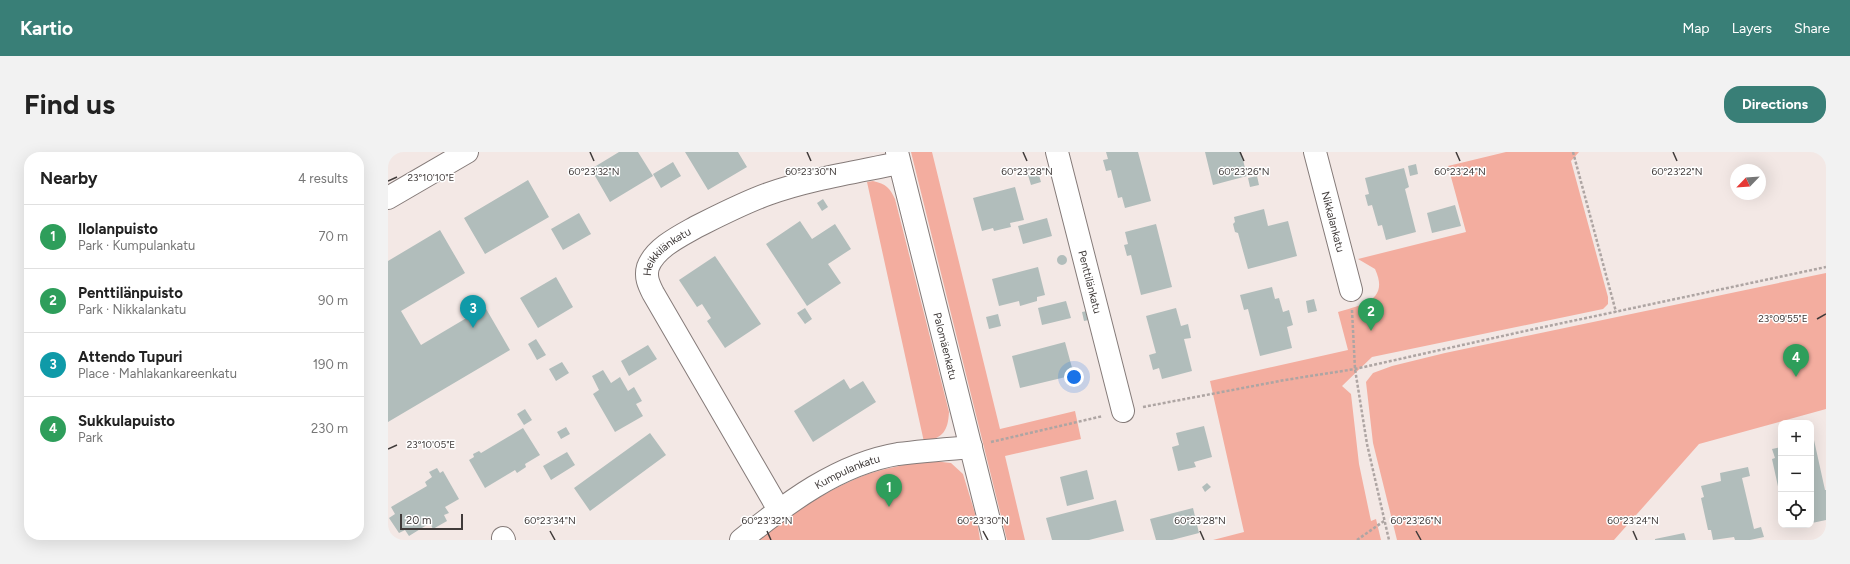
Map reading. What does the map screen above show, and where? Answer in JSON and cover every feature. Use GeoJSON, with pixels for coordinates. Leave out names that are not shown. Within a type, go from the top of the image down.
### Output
{"type":"FeatureCollection","features":[{"type":"Feature","properties":{"kind":"street"},"geometry":{"type":"LineString","coordinates":[[388,198],[467,152]]}},
{"type":"Feature","properties":{"kind":"street","name":"Penttilänkatu"},"geometry":{"type":"LineString","coordinates":[[1057,152],[1123,411]]}},
{"type":"Feature","properties":{"kind":"street","name":"Nikkalankatu"},"geometry":{"type":"LineString","coordinates":[[1315,152],[1351,290]]}},
{"type":"Feature","properties":{"kind":"street","name":"Palomäenkatu"},"geometry":{"type":"LineString","coordinates":[[898,158],[994,540]]}},
{"type":"Feature","properties":{"kind":"street","name":"Heikkilänkatu"},"geometry":{"type":"LineString","coordinates":[[779,510],[653,293],[647,280],[647,268],[651,260],[664,248],[684,234],[735,207],[770,193],[898,158]]}},
{"type":"Feature","properties":{"kind":"street","name":"Kumpulankatu"},"geometry":{"type":"LineString","coordinates":[[741,540],[779,510],[817,486],[848,470],[897,455],[971,447]]}},
{"type":"Feature","properties":{"kind":"path"},"geometry":{"type":"LineString","coordinates":[[1573,152],[1616,312]]}},
{"type":"Feature","properties":{"kind":"path"},"geometry":{"type":"LineString","coordinates":[[971,447],[1123,411],[1284,380],[1355,369],[1826,267]]}},
{"type":"Feature","properties":{"kind":"path"},"geometry":{"type":"LineString","coordinates":[[1351,290],[1355,369],[1367,444],[1389,540]]}},
{"type":"Feature","properties":{"kind":"path"},"geometry":{"type":"LineString","coordinates":[[1357,540],[1384,521]]}},
{"type":"Feature","properties":{"kind":"shaded area"},"geometry":{"type":"Polygon","coordinates":[[[911,152],[932,152],[1000,429],[1075,411],[1081,439],[1005,456],[1025,540],[1007,540],[911,152]]]}},
{"type":"Feature","properties":{"kind":"shaded area"},"geometry":{"type":"Polygon","coordinates":[[[1506,152],[1579,152],[1571,161],[1608,297],[1608,304],[1603,309],[1372,357],[1342,386],[1351,394],[1359,464],[1371,521],[1376,519],[1381,540],[1213,540],[1244,532],[1210,381],[1348,350],[1338,312],[1356,307],[1371,300],[1376,295],[1379,288],[1379,280],[1375,269],[1358,259],[1466,232],[1448,166],[1506,152]]]}},
{"type":"Feature","properties":{"kind":"shaded area"},"geometry":{"type":"Polygon","coordinates":[[[873,181],[887,187],[895,199],[949,412],[946,429],[943,433],[936,438],[924,442],[867,182],[873,181]]]}},
{"type":"Feature","properties":{"kind":"shaded area"},"geometry":{"type":"Polygon","coordinates":[[[1826,273],[1826,409],[1786,420],[1778,420],[1778,422],[1699,444],[1614,540],[1397,540],[1373,443],[1366,382],[1373,373],[1392,366],[1445,353],[1826,273]]]}},
{"type":"Feature","properties":{"kind":"shaded area"},"geometry":{"type":"Polygon","coordinates":[[[924,460],[951,463],[963,474],[977,520],[980,540],[759,540],[784,520],[824,494],[868,474],[924,460]]]}},
{"type":"Feature","properties":{"kind":"building"},"geometry":{"type":"Polygon","coordinates":[[[619,152],[638,152],[653,176],[610,202],[591,169],[619,152]]]}},
{"type":"Feature","properties":{"kind":"building"},"geometry":{"type":"Polygon","coordinates":[[[685,152],[738,152],[747,167],[708,190],[685,152]]]}},
{"type":"Feature","properties":{"kind":"building"},"geometry":{"type":"Polygon","coordinates":[[[1106,152],[1138,152],[1151,201],[1125,208],[1122,197],[1118,198],[1111,170],[1106,171],[1103,160],[1108,159],[1106,152]]]}},
{"type":"Feature","properties":{"kind":"building"},"geometry":{"type":"Polygon","coordinates":[[[1205,152],[1241,152],[1247,176],[1213,185],[1205,152]]]}},
{"type":"Feature","properties":{"kind":"building"},"geometry":{"type":"Polygon","coordinates":[[[673,162],[681,176],[661,188],[653,174],[673,162]]]}},
{"type":"Feature","properties":{"kind":"building"},"geometry":{"type":"Polygon","coordinates":[[[1416,164],[1418,174],[1410,176],[1408,166],[1416,164]]]}},
{"type":"Feature","properties":{"kind":"building"},"geometry":{"type":"Polygon","coordinates":[[[1404,168],[1409,187],[1405,189],[1416,232],[1386,240],[1382,225],[1378,226],[1372,205],[1368,206],[1365,195],[1369,194],[1365,178],[1404,168]]]}},
{"type":"Feature","properties":{"kind":"building"},"geometry":{"type":"Polygon","coordinates":[[[1038,172],[1041,182],[1031,185],[1028,175],[1038,172]]]}},
{"type":"Feature","properties":{"kind":"building"},"geometry":{"type":"Polygon","coordinates":[[[1257,176],[1259,185],[1250,187],[1248,178],[1257,176]]]}},
{"type":"Feature","properties":{"kind":"building"},"geometry":{"type":"Polygon","coordinates":[[[528,180],[549,217],[485,254],[464,218],[528,180]]]}},
{"type":"Feature","properties":{"kind":"building"},"geometry":{"type":"Polygon","coordinates":[[[1015,187],[1024,220],[1010,223],[1011,227],[994,231],[993,228],[982,231],[973,198],[1015,187]]]}},
{"type":"Feature","properties":{"kind":"building"},"geometry":{"type":"Polygon","coordinates":[[[823,199],[828,207],[822,211],[817,203],[823,199]]]}},
{"type":"Feature","properties":{"kind":"building"},"geometry":{"type":"Polygon","coordinates":[[[1455,205],[1461,226],[1432,233],[1427,213],[1455,205]]]}},
{"type":"Feature","properties":{"kind":"building"},"geometry":{"type":"Polygon","coordinates":[[[1264,209],[1268,226],[1288,221],[1297,256],[1248,269],[1238,233],[1235,232],[1233,224],[1235,222],[1234,217],[1264,209]]]}},
{"type":"Feature","properties":{"kind":"building"},"geometry":{"type":"Polygon","coordinates":[[[579,213],[591,234],[563,250],[551,229],[579,213]]]}},
{"type":"Feature","properties":{"kind":"building"},"geometry":{"type":"Polygon","coordinates":[[[1047,218],[1052,236],[1023,244],[1018,226],[1047,218]]]}},
{"type":"Feature","properties":{"kind":"building"},"geometry":{"type":"Polygon","coordinates":[[[800,221],[812,239],[835,224],[851,249],[828,264],[841,283],[807,306],[766,244],[800,221]]]}},
{"type":"Feature","properties":{"kind":"building"},"geometry":{"type":"Polygon","coordinates":[[[1156,224],[1172,287],[1141,295],[1131,255],[1127,256],[1124,245],[1128,244],[1125,232],[1156,224]]]}},
{"type":"Feature","properties":{"kind":"building"},"geometry":{"type":"Polygon","coordinates":[[[440,230],[465,273],[401,311],[421,345],[485,307],[510,350],[388,422],[388,261],[440,230]]]}},
{"type":"Feature","properties":{"kind":"building"},"geometry":{"type":"Polygon","coordinates":[[[1060,255],[1064,255],[1066,256],[1066,264],[1060,265],[1057,262],[1057,258],[1060,255]]]}},
{"type":"Feature","properties":{"kind":"building"},"geometry":{"type":"Polygon","coordinates":[[[715,256],[761,324],[725,348],[707,321],[711,318],[702,304],[697,307],[679,280],[715,256]]]}},
{"type":"Feature","properties":{"kind":"building"},"geometry":{"type":"Polygon","coordinates":[[[1038,267],[1045,295],[1037,297],[1037,301],[1020,306],[1019,301],[999,306],[992,279],[1038,267]]]}},
{"type":"Feature","properties":{"kind":"building"},"geometry":{"type":"Polygon","coordinates":[[[556,277],[573,307],[538,328],[520,298],[556,277]]]}},
{"type":"Feature","properties":{"kind":"building"},"geometry":{"type":"Polygon","coordinates":[[[1272,287],[1275,299],[1279,298],[1283,312],[1289,310],[1293,325],[1287,327],[1292,348],[1260,356],[1248,309],[1244,310],[1240,295],[1272,287]]]}},
{"type":"Feature","properties":{"kind":"building"},"geometry":{"type":"Polygon","coordinates":[[[1314,299],[1317,311],[1308,313],[1306,301],[1314,299]]]}},
{"type":"Feature","properties":{"kind":"building"},"geometry":{"type":"Polygon","coordinates":[[[1066,301],[1071,318],[1042,325],[1038,308],[1066,301]]]}},
{"type":"Feature","properties":{"kind":"building"},"geometry":{"type":"Polygon","coordinates":[[[805,308],[812,319],[805,324],[797,313],[805,308]]]}},
{"type":"Feature","properties":{"kind":"building"},"geometry":{"type":"Polygon","coordinates":[[[1176,308],[1181,326],[1188,324],[1191,338],[1184,339],[1192,371],[1162,379],[1159,368],[1153,370],[1149,355],[1156,353],[1146,316],[1176,308]]]}},
{"type":"Feature","properties":{"kind":"building"},"geometry":{"type":"Polygon","coordinates":[[[1087,311],[1089,320],[1084,321],[1082,312],[1087,311]]]}},
{"type":"Feature","properties":{"kind":"building"},"geometry":{"type":"Polygon","coordinates":[[[998,314],[1001,326],[989,329],[986,317],[998,314]]]}},
{"type":"Feature","properties":{"kind":"building"},"geometry":{"type":"Polygon","coordinates":[[[536,339],[546,355],[537,360],[528,344],[536,339]]]}},
{"type":"Feature","properties":{"kind":"building"},"geometry":{"type":"Polygon","coordinates":[[[1065,342],[1074,375],[1020,388],[1012,356],[1065,342]]]}},
{"type":"Feature","properties":{"kind":"building"},"geometry":{"type":"Polygon","coordinates":[[[648,345],[657,359],[629,376],[621,361],[648,345]]]}},
{"type":"Feature","properties":{"kind":"building"},"geometry":{"type":"Polygon","coordinates":[[[562,362],[569,373],[556,381],[549,369],[562,362]]]}},
{"type":"Feature","properties":{"kind":"building"},"geometry":{"type":"Polygon","coordinates":[[[603,370],[611,383],[620,377],[628,391],[634,387],[642,401],[636,404],[643,416],[615,432],[593,394],[599,390],[592,376],[603,370]]]}},
{"type":"Feature","properties":{"kind":"building"},"geometry":{"type":"Polygon","coordinates":[[[844,379],[850,389],[863,381],[876,402],[813,442],[794,411],[844,379]]]}},
{"type":"Feature","properties":{"kind":"building"},"geometry":{"type":"Polygon","coordinates":[[[525,409],[532,420],[524,425],[517,414],[525,409]]]}},
{"type":"Feature","properties":{"kind":"building"},"geometry":{"type":"Polygon","coordinates":[[[1204,426],[1212,457],[1194,462],[1196,467],[1178,471],[1172,447],[1179,445],[1176,433],[1204,426]]]}},
{"type":"Feature","properties":{"kind":"building"},"geometry":{"type":"Polygon","coordinates":[[[566,427],[570,434],[561,439],[557,432],[566,427]]]}},
{"type":"Feature","properties":{"kind":"building"},"geometry":{"type":"Polygon","coordinates":[[[523,428],[540,455],[525,464],[526,467],[517,473],[515,470],[485,488],[469,460],[474,457],[473,454],[479,451],[481,453],[523,428]]]}},
{"type":"Feature","properties":{"kind":"building"},"geometry":{"type":"Polygon","coordinates":[[[650,433],[666,455],[590,511],[574,488],[650,433]]]}},
{"type":"Feature","properties":{"kind":"building"},"geometry":{"type":"Polygon","coordinates":[[[1814,440],[1826,490],[1826,520],[1814,523],[1814,440]]]}},
{"type":"Feature","properties":{"kind":"building"},"geometry":{"type":"Polygon","coordinates":[[[1778,448],[1778,486],[1772,459],[1775,458],[1772,449],[1778,448]]]}},
{"type":"Feature","properties":{"kind":"building"},"geometry":{"type":"Polygon","coordinates":[[[567,452],[575,465],[551,480],[543,466],[567,452]]]}},
{"type":"Feature","properties":{"kind":"building"},"geometry":{"type":"Polygon","coordinates":[[[1748,467],[1750,476],[1742,478],[1754,529],[1761,527],[1764,537],[1750,540],[1735,540],[1734,537],[1713,540],[1711,530],[1708,530],[1701,498],[1704,497],[1701,486],[1721,481],[1720,473],[1748,467]]]}},
{"type":"Feature","properties":{"kind":"building"},"geometry":{"type":"Polygon","coordinates":[[[437,468],[440,473],[443,471],[459,499],[445,507],[449,513],[444,515],[447,521],[433,529],[430,523],[409,536],[405,530],[399,533],[389,518],[395,514],[391,507],[427,486],[425,482],[432,477],[429,472],[437,468]]]}},
{"type":"Feature","properties":{"kind":"building"},"geometry":{"type":"Polygon","coordinates":[[[1087,470],[1094,499],[1067,506],[1060,477],[1087,470]]]}},
{"type":"Feature","properties":{"kind":"building"},"geometry":{"type":"Polygon","coordinates":[[[1207,483],[1211,487],[1205,492],[1202,487],[1207,483]]]}},
{"type":"Feature","properties":{"kind":"building"},"geometry":{"type":"Polygon","coordinates":[[[1116,500],[1124,531],[1089,540],[1052,540],[1046,518],[1116,500]]]}},
{"type":"Feature","properties":{"kind":"building"},"geometry":{"type":"Polygon","coordinates":[[[1193,508],[1199,533],[1172,540],[1156,540],[1150,519],[1193,508]]]}},
{"type":"Feature","properties":{"kind":"building"},"geometry":{"type":"Polygon","coordinates":[[[1684,533],[1686,540],[1655,540],[1655,539],[1684,533]]]}},
{"type":"Feature","properties":{"kind":"place","name":"Attendo Tupuri"},"geometry":{"type":"Point","coordinates":[473,328]}},
{"type":"Feature","properties":{"kind":"place","name":"Penttilänpuisto"},"geometry":{"type":"Point","coordinates":[1371,331]}},
{"type":"Feature","properties":{"kind":"place","name":"Sukkulapuisto"},"geometry":{"type":"Point","coordinates":[1796,377]}},
{"type":"Feature","properties":{"kind":"place","name":"Ilolanpuisto"},"geometry":{"type":"Point","coordinates":[889,507]}}]}
